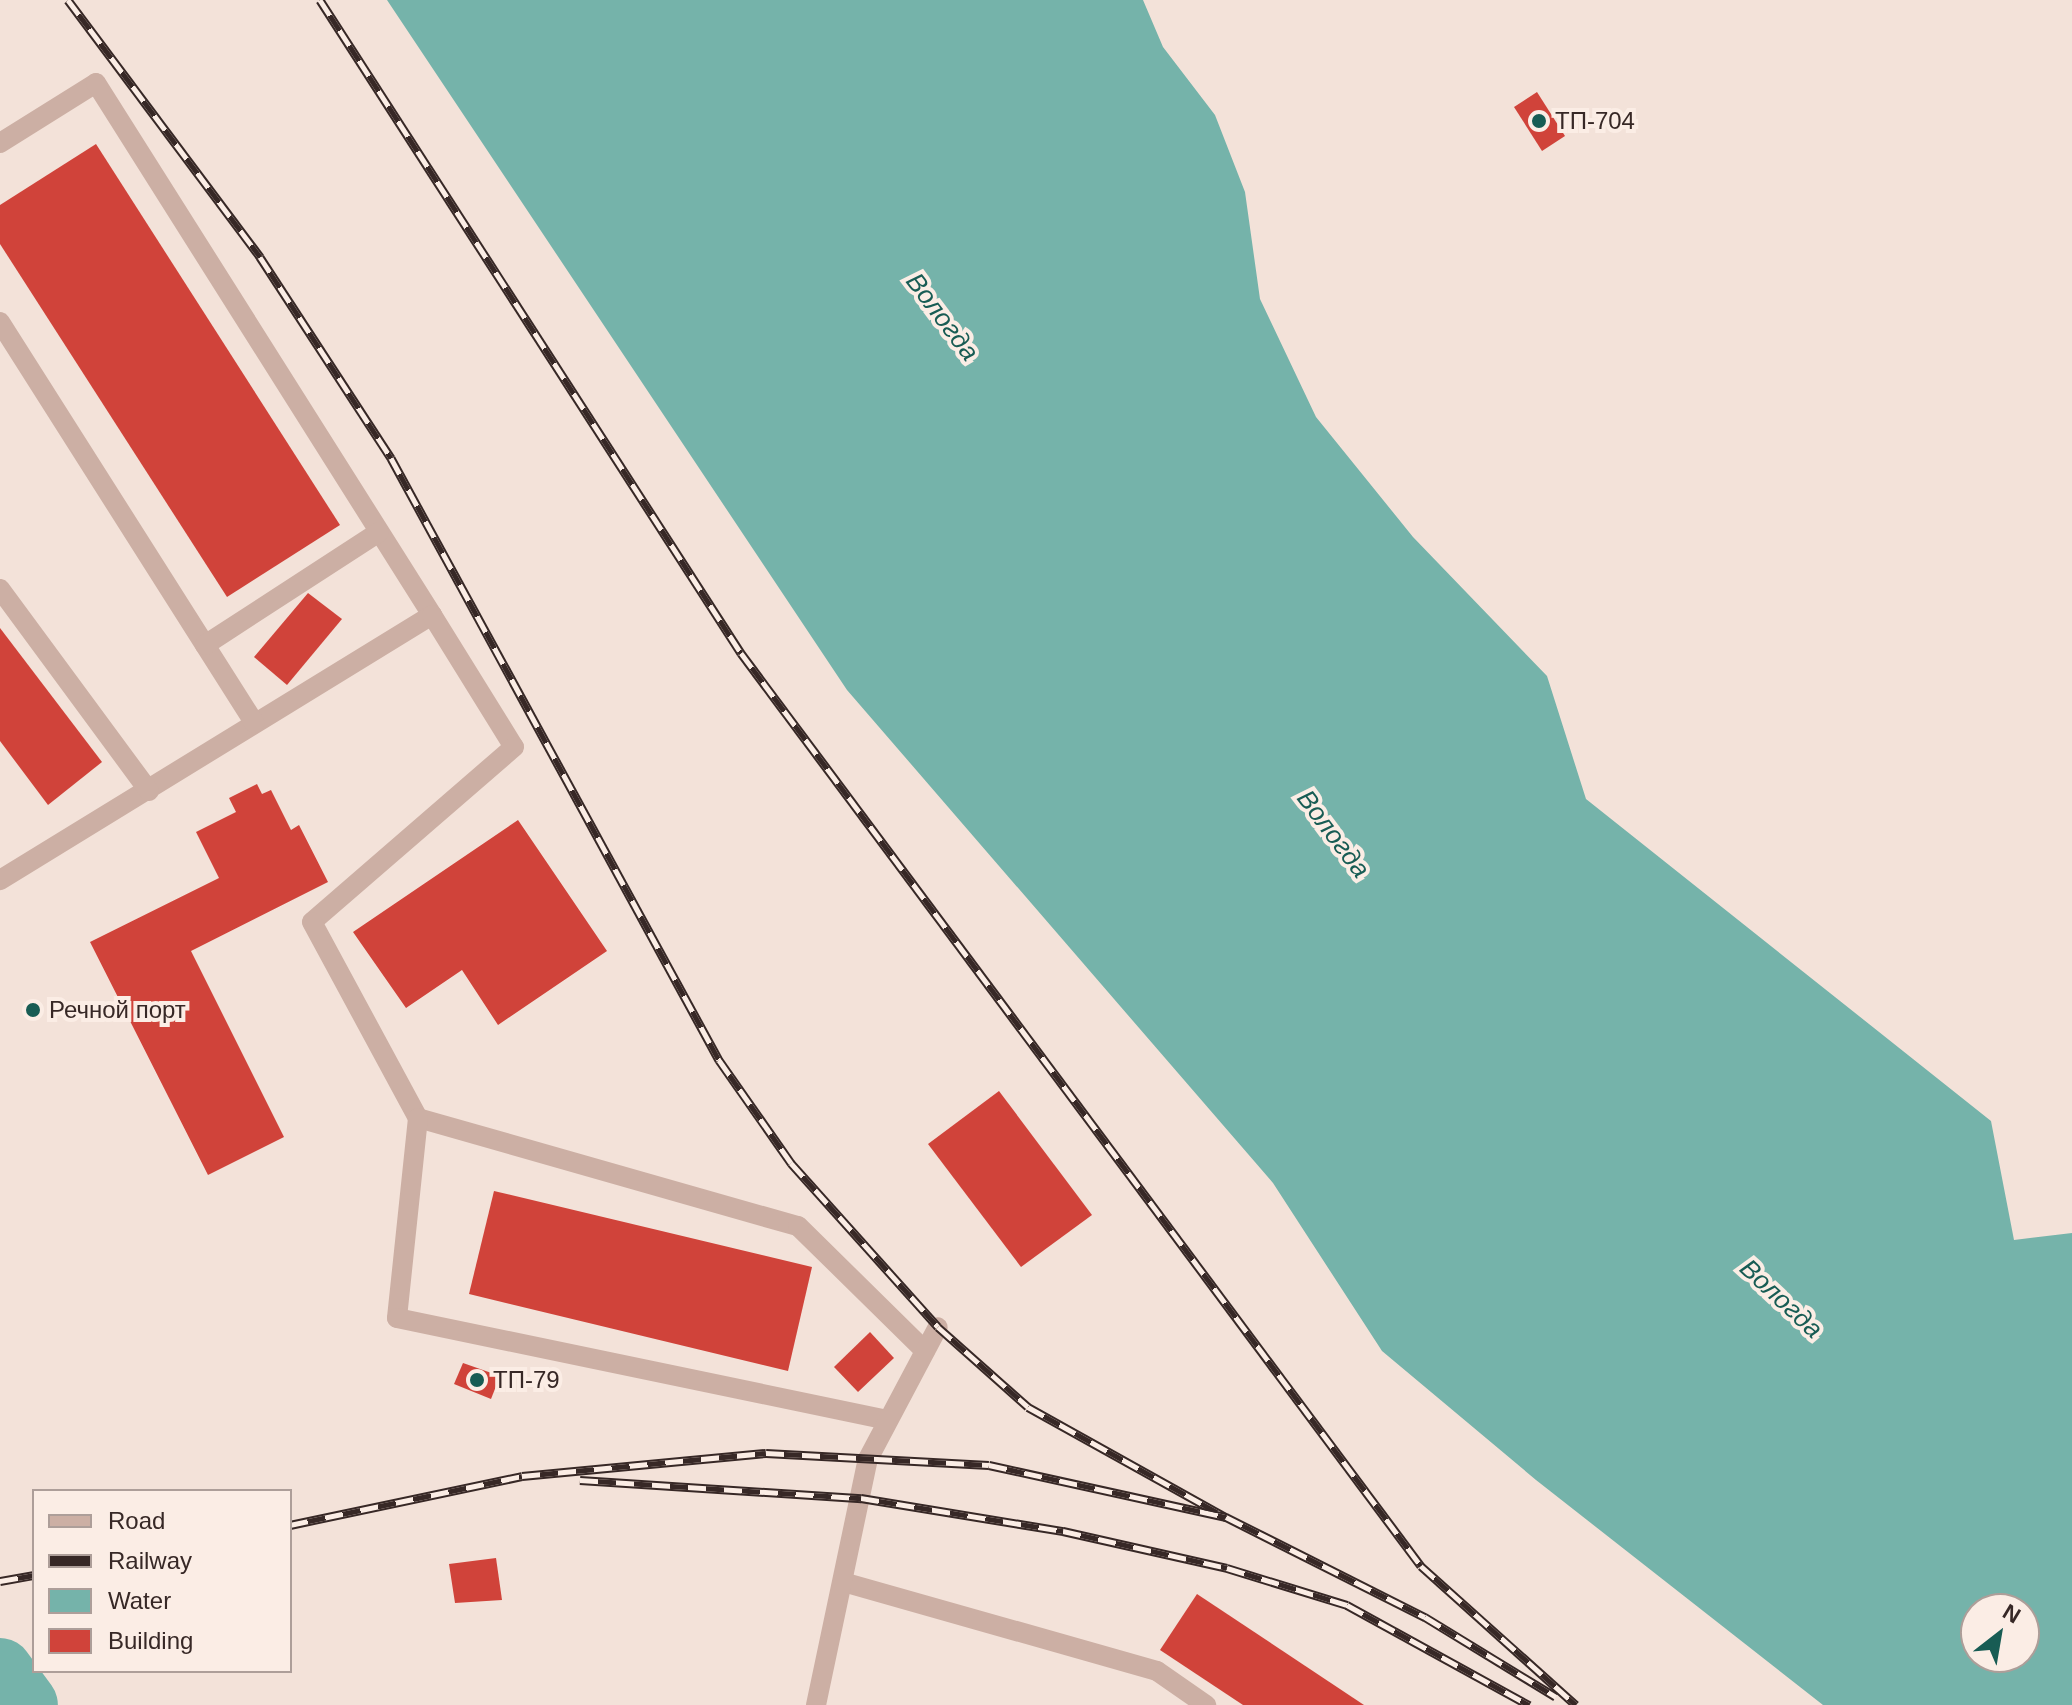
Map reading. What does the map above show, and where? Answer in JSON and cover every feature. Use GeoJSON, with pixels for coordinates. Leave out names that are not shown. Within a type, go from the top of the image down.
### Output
{"type":"FeatureCollection","features":[{"type":"Feature","properties":{"kind":"lane"},"geometry":{"type":"LineString","coordinates":[[0,143],[96,83],[514,747],[312,922],[418,1118],[397,1318],[888,1420]]}},
{"type":"Feature","properties":{"kind":"lane"},"geometry":{"type":"LineString","coordinates":[[0,322],[254,723]]}},
{"type":"Feature","properties":{"kind":"lane"},"geometry":{"type":"LineString","coordinates":[[205,645],[379,532]]}},
{"type":"Feature","properties":{"kind":"lane"},"geometry":{"type":"LineString","coordinates":[[0,589],[149,791]]}},
{"type":"Feature","properties":{"kind":"lane"},"geometry":{"type":"LineString","coordinates":[[0,880],[432,615]]}},
{"type":"Feature","properties":{"kind":"lane"},"geometry":{"type":"LineString","coordinates":[[418,1118],[798,1226],[925,1351]]}},
{"type":"Feature","properties":{"kind":"lane"},"geometry":{"type":"LineString","coordinates":[[816,1705],[868,1459],[938,1327]]}},
{"type":"Feature","properties":{"kind":"lane"},"geometry":{"type":"LineString","coordinates":[[843,1582],[1157,1671],[1206,1705]]}},
{"type":"Feature","properties":{"kind":"water","name":"Вологда"},"geometry":{"type":"Polygon","coordinates":[[[387,0],[1143,0],[1163,47],[1215,115],[1245,192],[1260,299],[1316,417],[1413,537],[1547,676],[1586,799],[1991,1121],[2014,1240],[2072,1233],[2072,1705],[1823,1705],[1536,1480],[1382,1351],[1273,1183],[847,690],[387,0]]]}},
{"type":"Feature","properties":{"kind":"building","name":"ТП-704"},"geometry":{"type":"Polygon","coordinates":[[[1537,92],[1565,136],[1542,151],[1514,107],[1537,92]]]}},
{"type":"Feature","properties":{"kind":"building"},"geometry":{"type":"Polygon","coordinates":[[[96,144],[340,525],[227,597],[0,244],[0,205],[96,144]]]}},
{"type":"Feature","properties":{"kind":"building"},"geometry":{"type":"Polygon","coordinates":[[[308,593],[342,619],[287,685],[254,657],[308,593]]]}},
{"type":"Feature","properties":{"kind":"building"},"geometry":{"type":"Polygon","coordinates":[[[0,628],[102,762],[48,805],[0,741],[0,628]]]}},
{"type":"Feature","properties":{"kind":"building"},"geometry":{"type":"Polygon","coordinates":[[[257,784],[262,794],[271,790],[291,830],[299,825],[328,882],[191,951],[284,1137],[208,1175],[90,942],[219,878],[196,832],[236,812],[229,798],[257,784]]]}},
{"type":"Feature","properties":{"kind":"building"},"geometry":{"type":"Polygon","coordinates":[[[518,820],[607,951],[498,1025],[462,970],[406,1008],[353,932],[518,820]]]}},
{"type":"Feature","properties":{"kind":"building"},"geometry":{"type":"Polygon","coordinates":[[[999,1091],[1092,1215],[1021,1267],[928,1144],[999,1091]]]}},
{"type":"Feature","properties":{"kind":"building"},"geometry":{"type":"Polygon","coordinates":[[[494,1191],[812,1267],[788,1371],[469,1294],[494,1191]]]}},
{"type":"Feature","properties":{"kind":"building"},"geometry":{"type":"Polygon","coordinates":[[[870,1332],[894,1358],[858,1392],[834,1367],[870,1332]]]}},
{"type":"Feature","properties":{"kind":"building","name":"ТП-79"},"geometry":{"type":"Polygon","coordinates":[[[463,1363],[500,1376],[491,1399],[454,1384],[463,1363]]]}},
{"type":"Feature","properties":{"kind":"building"},"geometry":{"type":"Polygon","coordinates":[[[496,1558],[502,1600],[455,1603],[449,1564],[496,1558]]]}},
{"type":"Feature","properties":{"kind":"building"},"geometry":{"type":"Polygon","coordinates":[[[1197,1594],[1364,1705],[1243,1705],[1160,1650],[1197,1594]]]}},
{"type":"Feature","properties":{"kind":"waterway"},"geometry":{"type":"LineString","coordinates":[[0,1671],[25,1705]]}},
{"type":"Feature","properties":{"kind":"railway"},"geometry":{"type":"LineString","coordinates":[[68,0],[260,257],[391,458],[719,1060],[791,1163],[938,1327],[1028,1407],[1226,1517]]}},
{"type":"Feature","properties":{"kind":"railway"},"geometry":{"type":"LineString","coordinates":[[320,0],[741,653],[1421,1566],[1576,1705]]}},
{"type":"Feature","properties":{"kind":"railway"},"geometry":{"type":"LineString","coordinates":[[292,1525],[522,1476],[766,1453],[989,1465],[1226,1517],[1425,1617],[1556,1697]]}},
{"type":"Feature","properties":{"kind":"railway"},"geometry":{"type":"LineString","coordinates":[[580,1480],[861,1498],[1063,1531],[1227,1568],[1347,1605],[1529,1705]]}},
{"type":"Feature","properties":{"kind":"railway"},"geometry":{"type":"LineString","coordinates":[[0,1581],[32,1575]]}},
{"type":"Feature","properties":{"kind":"place","name":"ТП-704"},"geometry":{"type":"Point","coordinates":[1539,121]}},
{"type":"Feature","properties":{"kind":"place","name":"Речной порт"},"geometry":{"type":"Point","coordinates":[33,1010]}},
{"type":"Feature","properties":{"kind":"place","name":"ТП-79"},"geometry":{"type":"Point","coordinates":[477,1380]}}]}
